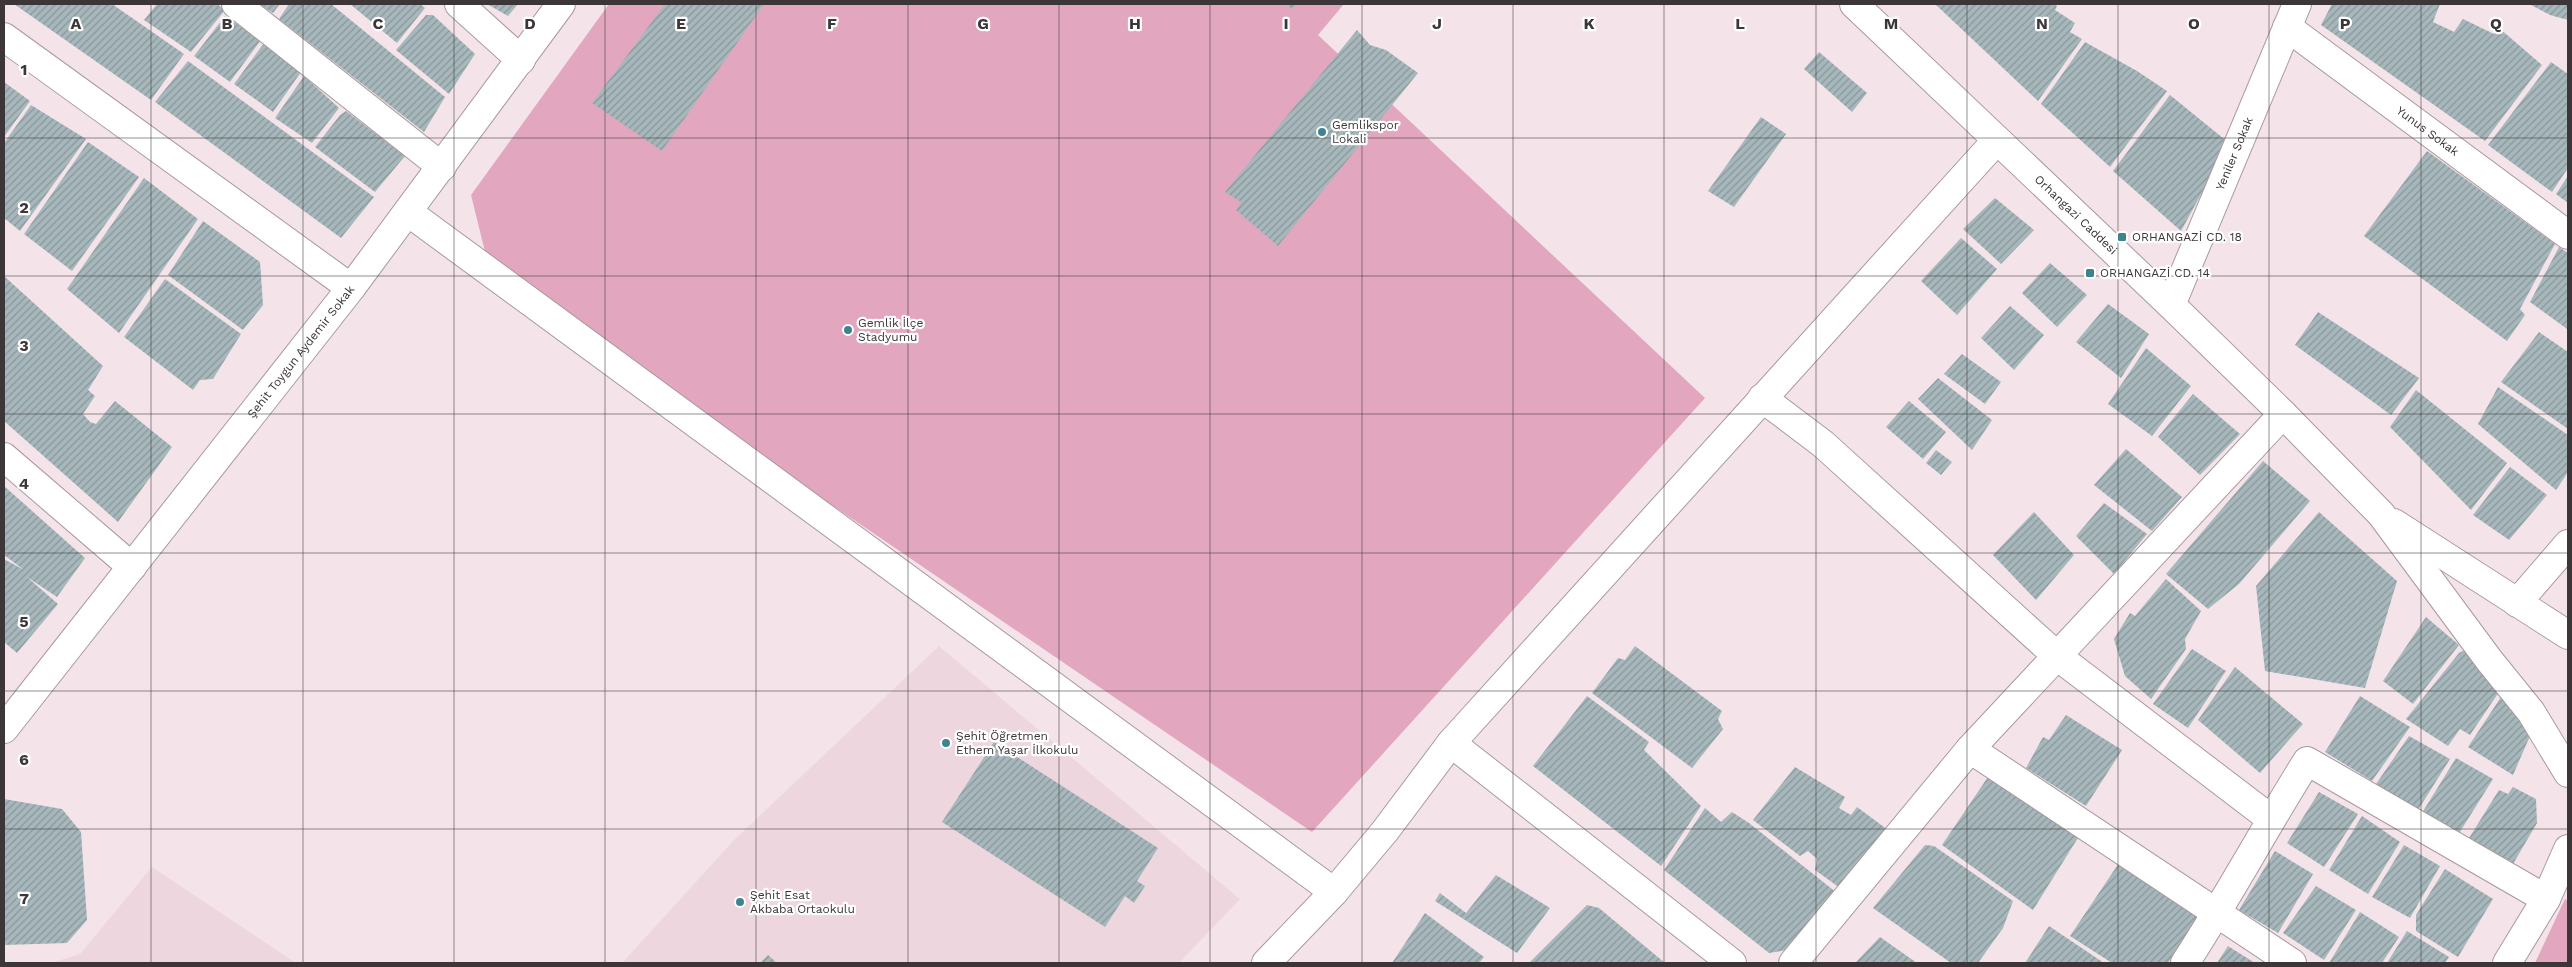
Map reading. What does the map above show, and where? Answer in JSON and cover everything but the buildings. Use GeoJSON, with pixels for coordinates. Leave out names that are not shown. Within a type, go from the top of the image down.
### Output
{"type":"FeatureCollection","features":[{"type":"Feature","properties":{"kind":"street"},"geometry":{"type":"LineString","coordinates":[[236,4],[442,167]]}},
{"type":"Feature","properties":{"kind":"street"},"geometry":{"type":"LineString","coordinates":[[459,4],[521,60]]}},
{"type":"Feature","properties":{"kind":"street"},"geometry":{"type":"LineString","coordinates":[[351,288],[561,4]]}},
{"type":"Feature","properties":{"kind":"street","name":"Orhangazi Caddesi"},"geometry":{"type":"LineString","coordinates":[[1854,4],[2283,414],[2381,514]]}},
{"type":"Feature","properties":{"kind":"street","name":"Yunus Sokak"},"geometry":{"type":"LineString","coordinates":[[2292,16],[2568,235]]}},
{"type":"Feature","properties":{"kind":"street","name":"Yeniler Sokak"},"geometry":{"type":"LineString","coordinates":[[2170,305],[2292,16]]}},
{"type":"Feature","properties":{"kind":"street","name":"Şehit Toygun Aydemir Sokak"},"geometry":{"type":"LineString","coordinates":[[4,37],[351,288],[4,730]]}},
{"type":"Feature","properties":{"kind":"street"},"geometry":{"type":"LineString","coordinates":[[1266,963],[1334,892],[1386,831],[1451,743],[1997,140]]}},
{"type":"Feature","properties":{"kind":"street"},"geometry":{"type":"LineString","coordinates":[[408,212],[1334,892]]}},
{"type":"Feature","properties":{"kind":"street"},"geometry":{"type":"LineString","coordinates":[[1762,398],[1823,444],[2057,656],[2271,819]]}},
{"type":"Feature","properties":{"kind":"street"},"geometry":{"type":"LineString","coordinates":[[1794,963],[1970,749],[2283,414]]}},
{"type":"Feature","properties":{"kind":"street"},"geometry":{"type":"LineString","coordinates":[[4,458],[132,567]]}},
{"type":"Feature","properties":{"kind":"street"},"geometry":{"type":"LineString","coordinates":[[2381,514],[2568,635]]}},
{"type":"Feature","properties":{"kind":"street"},"geometry":{"type":"LineString","coordinates":[[2381,514],[2488,660],[2531,712],[2568,773]]}},
{"type":"Feature","properties":{"kind":"street"},"geometry":{"type":"LineString","coordinates":[[2517,603],[2568,544]]}},
{"type":"Feature","properties":{"kind":"street"},"geometry":{"type":"LineString","coordinates":[[1451,743],[1732,963]]}},
{"type":"Feature","properties":{"kind":"street"},"geometry":{"type":"LineString","coordinates":[[1970,749],[2292,963]]}},
{"type":"Feature","properties":{"kind":"street"},"geometry":{"type":"LineString","coordinates":[[2185,963],[2217,914],[2271,819],[2307,761],[2557,888]]}},
{"type":"Feature","properties":{"kind":"street"},"geometry":{"type":"LineString","coordinates":[[2507,963],[2557,888],[2568,849]]}},
{"type":"Feature","properties":{"kind":"shaded area"},"geometry":{"type":"Polygon","coordinates":[[[609,4],[1344,4],[1318,35],[1705,398],[1312,832],[490,272],[471,195],[609,4]]]}},
{"type":"Feature","properties":{"kind":"shaded area","name":"Şehit Öğretmen Ethem Yaşar İlkokulu"},"geometry":{"type":"Polygon","coordinates":[[[939,646],[1240,899],[1179,963],[622,963],[734,840],[939,646]]]}},
{"type":"Feature","properties":{"kind":"shaded area"},"geometry":{"type":"Polygon","coordinates":[[[152,867],[296,963],[51,963],[80,954],[152,867]]]}},
{"type":"Feature","properties":{"kind":"shaded area"},"geometry":{"type":"Polygon","coordinates":[[[2565,899],[2568,901],[2568,963],[2535,963],[2565,899]]]}},
{"type":"Feature","properties":{"kind":"place","name":"Gemlikspor Lokali"},"geometry":{"type":"Point","coordinates":[1322,132]}},
{"type":"Feature","properties":{"kind":"place","name":"ORHANGAZİ CD. 18"},"geometry":{"type":"Point","coordinates":[2122,237]}},
{"type":"Feature","properties":{"kind":"place","name":"ORHANGAZİ CD. 14"},"geometry":{"type":"Point","coordinates":[2090,273]}},
{"type":"Feature","properties":{"kind":"place","name":"Gemlik İlçe Stadyumu"},"geometry":{"type":"Point","coordinates":[848,330]}},
{"type":"Feature","properties":{"kind":"place","name":"Şehit Öğretmen Ethem Yaşar İlkokulu"},"geometry":{"type":"Point","coordinates":[946,743]}},
{"type":"Feature","properties":{"kind":"place","name":"Şehit Esat Akbaba Ortaokulu"},"geometry":{"type":"Point","coordinates":[740,902]}}]}
